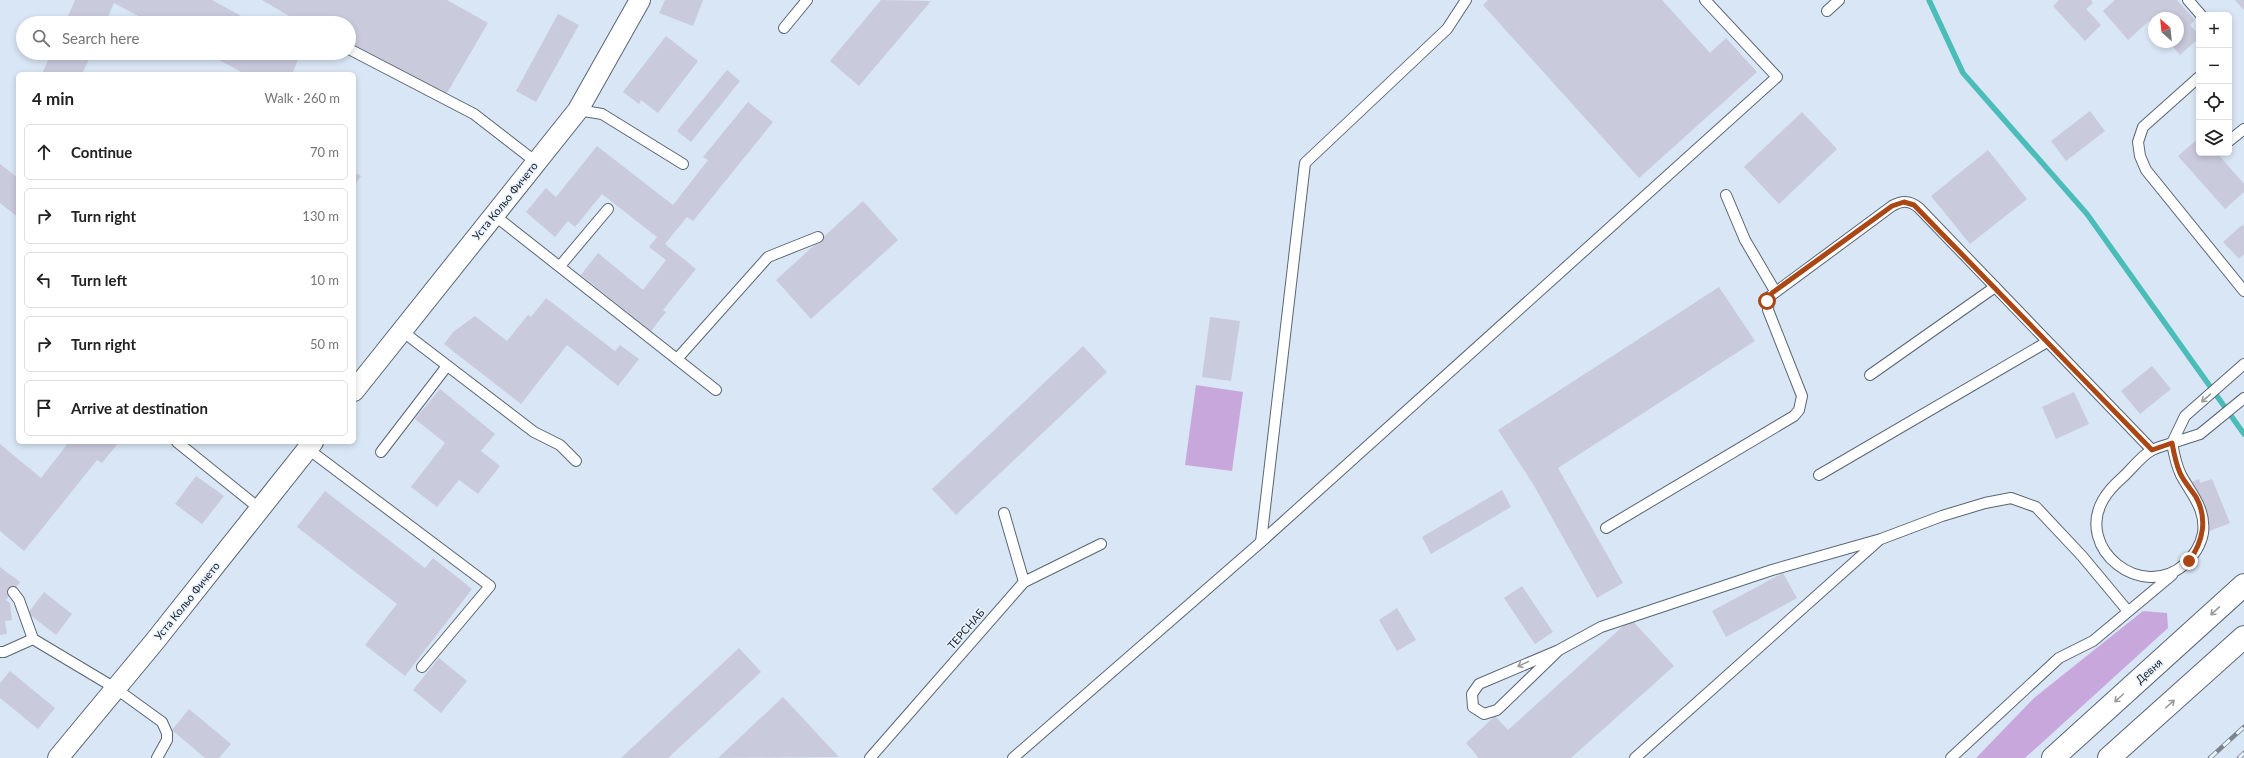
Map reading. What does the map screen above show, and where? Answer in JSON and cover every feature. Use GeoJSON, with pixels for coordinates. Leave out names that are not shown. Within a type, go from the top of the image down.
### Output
{"type":"FeatureCollection","features":[{"type":"Feature","properties":{"kind":"main road","name":"Девня"},"geometry":{"type":"LineString","coordinates":[[2054,758],[2244,584]]}},
{"type":"Feature","properties":{"kind":"main road"},"geometry":{"type":"LineString","coordinates":[[2109,758],[2244,637]]}},
{"type":"Feature","properties":{"kind":"street","name":"Уста Кольо Фичето"},"geometry":{"type":"LineString","coordinates":[[356,388],[578,110],[640,0]]}},
{"type":"Feature","properties":{"kind":"street","name":"Уста Кольо Фичето"},"geometry":{"type":"LineString","coordinates":[[58,758],[310,445]]}},
{"type":"Feature","properties":{"kind":"lane"},"geometry":{"type":"LineString","coordinates":[[784,28],[807,0]]}},
{"type":"Feature","properties":{"kind":"lane"},"geometry":{"type":"LineString","coordinates":[[1261,542],[1304,163],[1447,28],[1466,0]]}},
{"type":"Feature","properties":{"kind":"lane"},"geometry":{"type":"LineString","coordinates":[[1013,758],[1261,542],[1777,77],[1705,0]]}},
{"type":"Feature","properties":{"kind":"lane"},"geometry":{"type":"LineString","coordinates":[[1827,11],[1839,0]]}},
{"type":"Feature","properties":{"kind":"lane"},"geometry":{"type":"LineString","coordinates":[[2188,0],[2198,12]]}},
{"type":"Feature","properties":{"kind":"lane"},"geometry":{"type":"LineString","coordinates":[[356,53],[474,114],[536,162]]}},
{"type":"Feature","properties":{"kind":"lane"},"geometry":{"type":"LineString","coordinates":[[2196,80],[2143,127],[2138,142],[2140,156],[2146,170],[2244,291]]}},
{"type":"Feature","properties":{"kind":"lane"},"geometry":{"type":"LineString","coordinates":[[578,110],[602,114],[683,164]]}},
{"type":"Feature","properties":{"kind":"lane"},"geometry":{"type":"LineString","coordinates":[[2232,139],[2244,129]]}},
{"type":"Feature","properties":{"kind":"lane"},"geometry":{"type":"LineString","coordinates":[[1726,196],[1745,240],[1775,291]]}},
{"type":"Feature","properties":{"kind":"lane"},"geometry":{"type":"LineString","coordinates":[[1606,528],[1788,420],[1799,410],[1802,396],[1767,305],[1769,297],[1775,291],[1892,206],[1904,202],[1910,202],[1918,208],[2152,450]]}},
{"type":"Feature","properties":{"kind":"lane"},"geometry":{"type":"LineString","coordinates":[[560,266],[608,208]]}},
{"type":"Feature","properties":{"kind":"lane"},"geometry":{"type":"LineString","coordinates":[[494,214],[716,390]]}},
{"type":"Feature","properties":{"kind":"lane"},"geometry":{"type":"LineString","coordinates":[[677,359],[768,257],[818,236]]}},
{"type":"Feature","properties":{"kind":"lane"},"geometry":{"type":"LineString","coordinates":[[1870,375],[1995,287]]}},
{"type":"Feature","properties":{"kind":"lane"},"geometry":{"type":"LineString","coordinates":[[402,331],[534,432],[560,445],[576,461]]}},
{"type":"Feature","properties":{"kind":"lane"},"geometry":{"type":"LineString","coordinates":[[1819,475],[2047,342]]}},
{"type":"Feature","properties":{"kind":"lane"},"geometry":{"type":"LineString","coordinates":[[1951,758],[2059,658],[2093,641],[2127,610],[2181,567],[2195,553],[2200,544],[2203,533],[2203,515],[2196,498],[2181,475],[2172,443],[2185,416],[2244,364]]}},
{"type":"Feature","properties":{"kind":"lane"},"geometry":{"type":"LineString","coordinates":[[381,452],[447,366]]}},
{"type":"Feature","properties":{"kind":"lane"},"geometry":{"type":"LineString","coordinates":[[2181,567],[2170,573],[2148,577],[2123,570],[2112,562],[2102,547],[2097,529],[2098,515],[2102,501],[2112,487],[2152,450],[2200,434],[2243,399]]}},
{"type":"Feature","properties":{"kind":"lane"},"geometry":{"type":"LineString","coordinates":[[179,444],[260,509]]}},
{"type":"Feature","properties":{"kind":"lane"},"geometry":{"type":"LineString","coordinates":[[310,445],[490,586],[422,667]]}},
{"type":"Feature","properties":{"kind":"lane"},"geometry":{"type":"LineString","coordinates":[[1559,650],[1497,710],[1484,714],[1473,707],[1472,694],[1479,684],[1559,650],[1601,627],[1772,570],[1881,539],[1942,516],[1985,503],[2011,498],[2036,507],[2082,556],[2127,610]]}},
{"type":"Feature","properties":{"kind":"lane"},"geometry":{"type":"LineString","coordinates":[[1004,513],[1024,582]]}},
{"type":"Feature","properties":{"kind":"lane"},"geometry":{"type":"LineString","coordinates":[[1635,758],[1881,539]]}},
{"type":"Feature","properties":{"kind":"lane","name":"ТЕРСНАБ"},"geometry":{"type":"LineString","coordinates":[[870,758],[1024,582],[1101,544]]}},
{"type":"Feature","properties":{"kind":"lane"},"geometry":{"type":"LineString","coordinates":[[13,592],[19,600],[33,639],[115,688],[157,718],[166,727],[167,740],[157,758]]}},
{"type":"Feature","properties":{"kind":"lane"},"geometry":{"type":"LineString","coordinates":[[0,652],[4,652],[33,639]]}},
{"type":"Feature","properties":{"kind":"shaded area"},"geometry":{"type":"Polygon","coordinates":[[[1196,385],[1243,392],[1232,471],[1185,465],[1196,385]]]}},
{"type":"Feature","properties":{"kind":"shaded area"},"geometry":{"type":"Polygon","coordinates":[[[2143,611],[2167,613],[2168,628],[2025,758],[1976,758],[2034,698],[2143,611]]]}},
{"type":"Feature","properties":{"kind":"building"},"geometry":{"type":"Polygon","coordinates":[[[75,0],[212,0],[241,16],[138,16],[114,3],[108,16],[68,16],[75,0]]]}},
{"type":"Feature","properties":{"kind":"building"},"geometry":{"type":"Polygon","coordinates":[[[262,0],[447,0],[488,23],[444,98],[356,47],[356,16],[289,16],[262,0]]]}},
{"type":"Feature","properties":{"kind":"building"},"geometry":{"type":"Polygon","coordinates":[[[665,0],[703,0],[693,26],[659,13],[665,0]]]}},
{"type":"Feature","properties":{"kind":"building"},"geometry":{"type":"Polygon","coordinates":[[[881,0],[931,1],[859,86],[830,61],[881,0]]]}},
{"type":"Feature","properties":{"kind":"building"},"geometry":{"type":"Polygon","coordinates":[[[1488,0],[1662,0],[1710,53],[1726,38],[1757,72],[1639,178],[1483,5],[1488,0]]]}},
{"type":"Feature","properties":{"kind":"building"},"geometry":{"type":"Polygon","coordinates":[[[2059,0],[2091,0],[2093,3],[2086,9],[2101,25],[2085,41],[2053,6],[2059,0]]]}},
{"type":"Feature","properties":{"kind":"building"},"geometry":{"type":"Polygon","coordinates":[[[2115,0],[2177,0],[2195,20],[2190,25],[2196,32],[2196,41],[2180,55],[2174,48],[2184,48],[2184,12],[2148,12],[2148,22],[2128,40],[2103,11],[2115,0]]]}},
{"type":"Feature","properties":{"kind":"building"},"geometry":{"type":"Polygon","coordinates":[[[2235,0],[2244,0],[2244,10],[2241,7],[2235,0]]]}},
{"type":"Feature","properties":{"kind":"building"},"geometry":{"type":"Polygon","coordinates":[[[558,14],[579,25],[536,102],[516,91],[558,14]]]}},
{"type":"Feature","properties":{"kind":"building"},"geometry":{"type":"Polygon","coordinates":[[[666,36],[698,61],[658,113],[641,100],[639,104],[623,92],[666,36]]]}},
{"type":"Feature","properties":{"kind":"building"},"geometry":{"type":"Polygon","coordinates":[[[48,60],[89,60],[83,72],[43,72],[48,60]]]}},
{"type":"Feature","properties":{"kind":"building"},"geometry":{"type":"Polygon","coordinates":[[[219,60],[298,60],[293,72],[241,72],[219,60]]]}},
{"type":"Feature","properties":{"kind":"building"},"geometry":{"type":"Polygon","coordinates":[[[727,70],[740,81],[691,142],[677,131],[727,70]]]}},
{"type":"Feature","properties":{"kind":"building"},"geometry":{"type":"Polygon","coordinates":[[[748,102],[773,122],[693,221],[687,217],[665,244],[696,269],[663,310],[666,312],[651,331],[581,275],[598,253],[643,290],[666,260],[649,247],[657,237],[602,194],[575,227],[568,221],[555,237],[526,212],[546,188],[556,197],[597,146],[673,205],[708,160],[703,157],[748,102]]]}},
{"type":"Feature","properties":{"kind":"building"},"geometry":{"type":"Polygon","coordinates":[[[2090,111],[2105,131],[2066,161],[2051,141],[2090,111]]]}},
{"type":"Feature","properties":{"kind":"building"},"geometry":{"type":"Polygon","coordinates":[[[1802,112],[1837,149],[1779,204],[1744,167],[1802,112]]]}},
{"type":"Feature","properties":{"kind":"building"},"geometry":{"type":"Polygon","coordinates":[[[2196,141],[2196,156],[2220,156],[2244,184],[2244,192],[2225,209],[2178,156],[2196,141]]]}},
{"type":"Feature","properties":{"kind":"building"},"geometry":{"type":"Polygon","coordinates":[[[1988,150],[2027,199],[1970,244],[1931,196],[1988,150]]]}},
{"type":"Feature","properties":{"kind":"building"},"geometry":{"type":"Polygon","coordinates":[[[0,164],[16,176],[16,215],[0,203],[0,164]]]}},
{"type":"Feature","properties":{"kind":"building"},"geometry":{"type":"Polygon","coordinates":[[[356,173],[361,176],[356,183],[356,173]]]}},
{"type":"Feature","properties":{"kind":"building"},"geometry":{"type":"Polygon","coordinates":[[[863,201],[898,240],[811,319],[776,280],[863,201]]]}},
{"type":"Feature","properties":{"kind":"building"},"geometry":{"type":"Polygon","coordinates":[[[2242,225],[2244,227],[2244,254],[2239,259],[2223,242],[2242,225]]]}},
{"type":"Feature","properties":{"kind":"building"},"geometry":{"type":"Polygon","coordinates":[[[1719,287],[1755,341],[1558,468],[1623,583],[1597,598],[1533,484],[1498,430],[1719,287]]]}},
{"type":"Feature","properties":{"kind":"building"},"geometry":{"type":"Polygon","coordinates":[[[546,298],[615,351],[620,345],[639,359],[618,386],[567,345],[521,404],[444,344],[453,332],[475,316],[507,341],[528,315],[531,317],[546,298]]]}},
{"type":"Feature","properties":{"kind":"building"},"geometry":{"type":"Polygon","coordinates":[[[1210,317],[1240,321],[1231,381],[1202,377],[1210,317]]]}},
{"type":"Feature","properties":{"kind":"building"},"geometry":{"type":"Polygon","coordinates":[[[1083,346],[1107,372],[956,515],[932,489],[1083,346]]]}},
{"type":"Feature","properties":{"kind":"building"},"geometry":{"type":"Polygon","coordinates":[[[2152,366],[2171,389],[2140,414],[2121,391],[2152,366]]]}},
{"type":"Feature","properties":{"kind":"building"},"geometry":{"type":"Polygon","coordinates":[[[440,389],[495,434],[481,451],[500,466],[478,494],[459,480],[437,507],[411,487],[445,443],[415,419],[440,389]]]}},
{"type":"Feature","properties":{"kind":"building"},"geometry":{"type":"Polygon","coordinates":[[[2074,392],[2089,424],[2056,439],[2042,407],[2074,392]]]}},
{"type":"Feature","properties":{"kind":"building"},"geometry":{"type":"Polygon","coordinates":[[[0,444],[41,478],[67,444],[117,444],[102,463],[97,460],[24,551],[0,531],[0,444]]]}},
{"type":"Feature","properties":{"kind":"building"},"geometry":{"type":"Polygon","coordinates":[[[196,476],[224,496],[202,524],[175,504],[196,476]]]}},
{"type":"Feature","properties":{"kind":"building"},"geometry":{"type":"Polygon","coordinates":[[[2199,479],[2200,483],[2212,479],[2230,523],[2207,532],[2187,484],[2199,479]]]}},
{"type":"Feature","properties":{"kind":"building"},"geometry":{"type":"Polygon","coordinates":[[[1502,490],[1511,507],[1431,554],[1422,537],[1502,490]]]}},
{"type":"Feature","properties":{"kind":"building"},"geometry":{"type":"Polygon","coordinates":[[[325,491],[425,568],[433,558],[472,589],[405,676],[365,645],[397,604],[297,527],[325,491]]]}},
{"type":"Feature","properties":{"kind":"building"},"geometry":{"type":"Polygon","coordinates":[[[0,567],[20,582],[6,600],[10,603],[12,620],[5,621],[7,634],[0,635],[0,567]]]}},
{"type":"Feature","properties":{"kind":"building"},"geometry":{"type":"Polygon","coordinates":[[[1783,573],[1797,598],[1726,637],[1712,611],[1783,573]]]}},
{"type":"Feature","properties":{"kind":"building"},"geometry":{"type":"Polygon","coordinates":[[[1522,586],[1553,632],[1535,644],[1504,598],[1522,586]]]}},
{"type":"Feature","properties":{"kind":"building"},"geometry":{"type":"Polygon","coordinates":[[[44,592],[72,614],[56,635],[28,613],[44,592]]]}},
{"type":"Feature","properties":{"kind":"building"},"geometry":{"type":"Polygon","coordinates":[[[1397,608],[1416,640],[1397,651],[1379,620],[1397,608]]]}},
{"type":"Feature","properties":{"kind":"building"},"geometry":{"type":"Polygon","coordinates":[[[1631,619],[1674,666],[1571,758],[1477,758],[1478,757],[1466,743],[1495,716],[1508,730],[1631,619]]]}},
{"type":"Feature","properties":{"kind":"building"},"geometry":{"type":"Polygon","coordinates":[[[739,648],[761,672],[668,758],[621,758],[739,648]]]}},
{"type":"Feature","properties":{"kind":"building"},"geometry":{"type":"Polygon","coordinates":[[[439,658],[467,681],[441,713],[413,690],[439,658]]]}},
{"type":"Feature","properties":{"kind":"building"},"geometry":{"type":"Polygon","coordinates":[[[10,671],[55,708],[38,729],[0,698],[0,683],[10,671]]]}},
{"type":"Feature","properties":{"kind":"building"},"geometry":{"type":"Polygon","coordinates":[[[783,697],[839,757],[718,758],[783,697]]]}},
{"type":"Feature","properties":{"kind":"building"},"geometry":{"type":"Polygon","coordinates":[[[189,709],[231,744],[219,758],[205,758],[172,730],[189,709]]]}},
{"type":"Feature","properties":{"kind":"waterway"},"geometry":{"type":"LineString","coordinates":[[1929,0],[1963,73],[2087,214],[2244,434]]}},
{"type":"Feature","properties":{"kind":"railway"},"geometry":{"type":"LineString","coordinates":[[2210,758],[2244,727]]}},
{"type":"Feature","properties":{"kind":"railway"},"geometry":{"type":"LineString","coordinates":[[2239,758],[2244,753]]}},
{"type":"Feature","properties":{"kind":"route"},"geometry":{"type":"LineString","coordinates":[[1767,301],[1772,293],[1892,206],[1897,203],[1910,202],[1918,208],[2152,450],[2172,443],[2175,461],[2181,475],[2196,498],[2203,515],[2203,533],[2200,544],[2189,561]]}}]}
